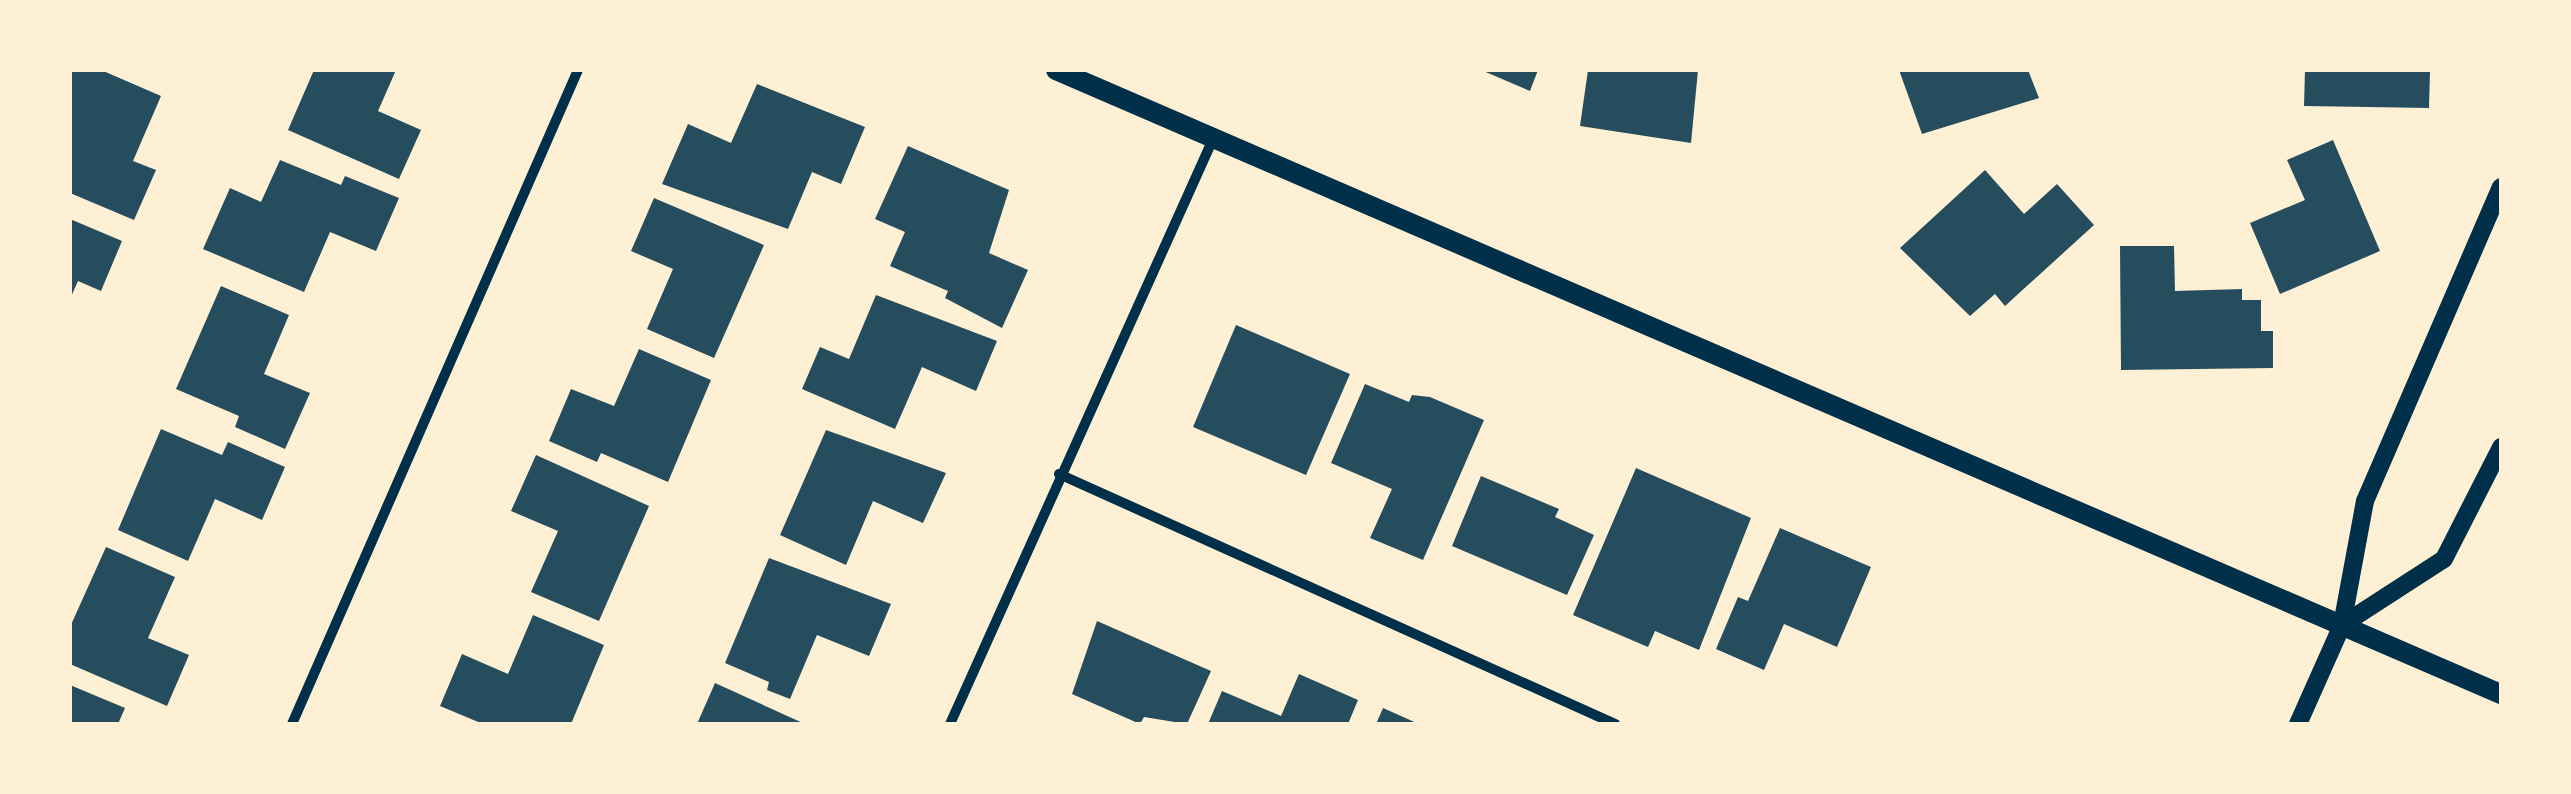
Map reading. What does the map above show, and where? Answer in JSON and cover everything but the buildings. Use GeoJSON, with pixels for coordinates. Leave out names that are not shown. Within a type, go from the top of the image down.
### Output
{"type":"FeatureCollection","features":[{"type":"Feature","properties":{"kind":"main road"},"geometry":{"type":"LineString","coordinates":[[1056,70],[2501,694]]}},
{"type":"Feature","properties":{"kind":"street"},"geometry":{"type":"LineString","coordinates":[[292,724],[578,70]]}},
{"type":"Feature","properties":{"kind":"street"},"geometry":{"type":"LineString","coordinates":[[950,724],[1059,474],[1214,138]]}},
{"type":"Feature","properties":{"kind":"street"},"geometry":{"type":"LineString","coordinates":[[2298,724],[2342,625],[2365,501],[2501,187]]}},
{"type":"Feature","properties":{"kind":"street"},"geometry":{"type":"LineString","coordinates":[[2342,625],[2444,560],[2501,448]]}},
{"type":"Feature","properties":{"kind":"street"},"geometry":{"type":"LineString","coordinates":[[1059,474],[1615,724]]}}]}
